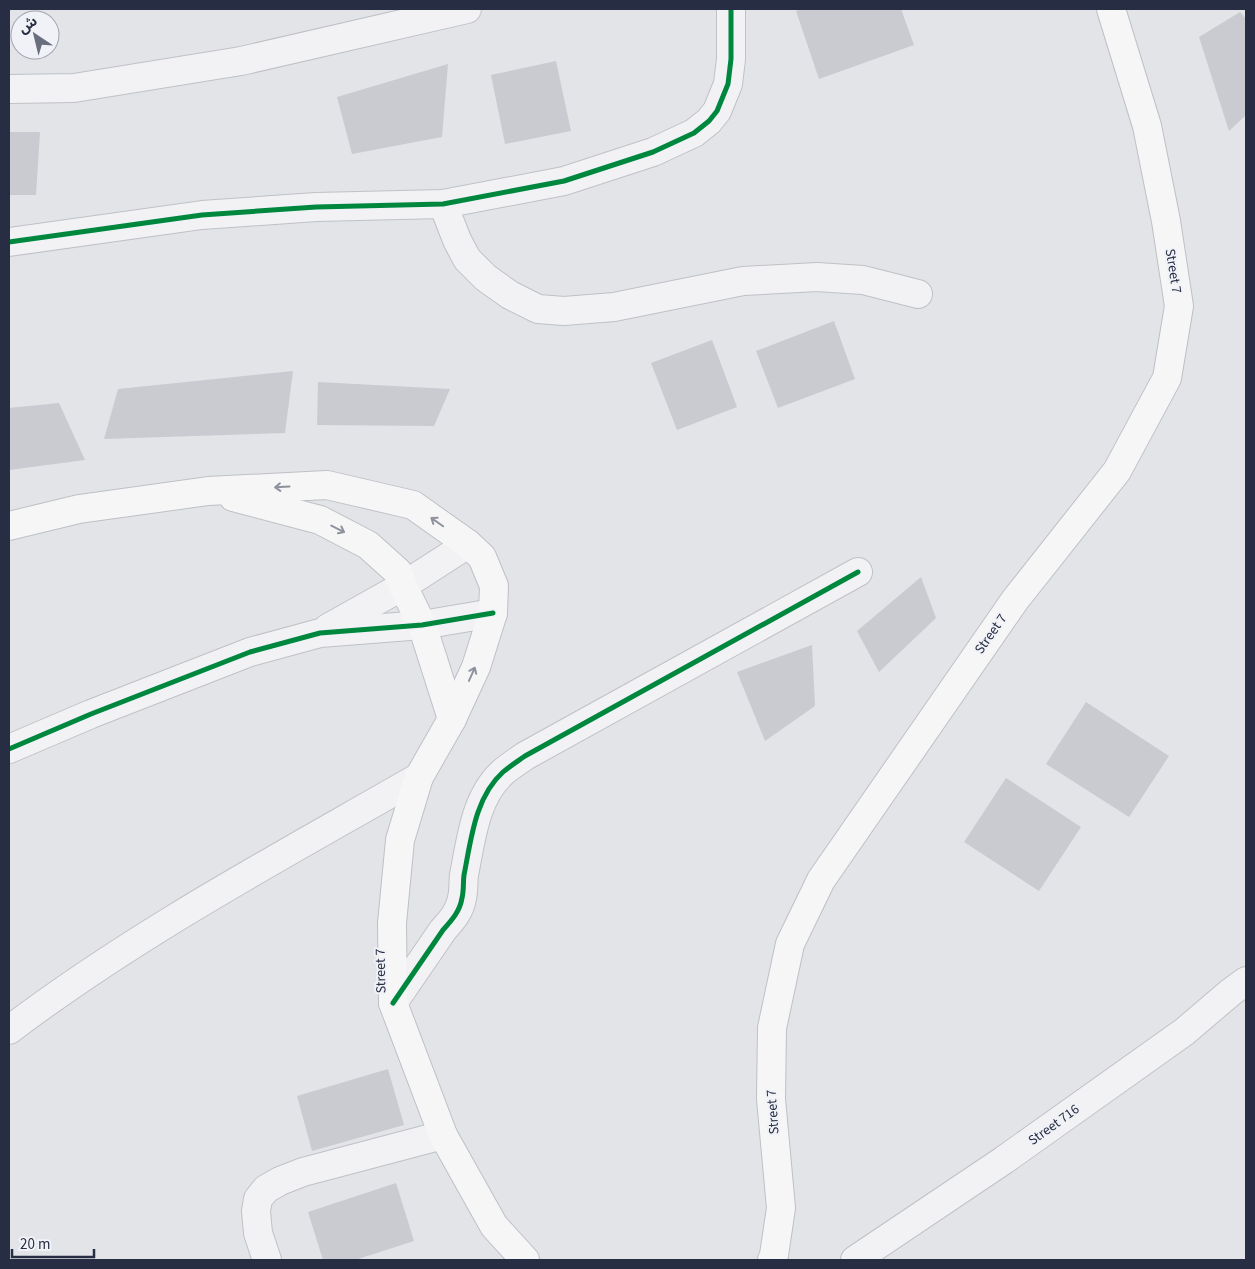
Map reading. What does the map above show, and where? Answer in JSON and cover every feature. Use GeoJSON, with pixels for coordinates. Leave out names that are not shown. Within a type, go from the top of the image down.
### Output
{"type":"FeatureCollection","features":[{"type":"Feature","properties":{"kind":"main road","name":"Street 7"},"geometry":{"type":"LineString","coordinates":[[772,1260],[781,1208],[771,1099],[772,1028],[790,944],[821,880],[1015,600],[1117,471],[1167,378],[1179,306],[1166,221],[1147,126],[1111,9]]}},
{"type":"Feature","properties":{"kind":"main road","name":"Street 7"},"geometry":{"type":"LineString","coordinates":[[9,526],[80,509],[208,491],[327,485],[413,505],[468,544],[482,557],[494,586],[493,613],[476,667],[452,719],[419,777],[400,840],[392,923],[393,1003],[443,1135],[494,1226],[525,1260]]}},
{"type":"Feature","properties":{"kind":"main road"},"geometry":{"type":"LineString","coordinates":[[208,491],[320,520],[368,545],[398,572],[422,625],[452,719]]}},
{"type":"Feature","properties":{"kind":"street"},"geometry":{"type":"LineString","coordinates":[[9,89],[74,88],[241,61],[467,9]]}},
{"type":"Feature","properties":{"kind":"street"},"geometry":{"type":"LineString","coordinates":[[9,242],[202,215],[316,207],[443,204],[564,181],[653,152],[694,133],[709,121],[717,111],[728,84],[731,59],[731,9]]}},
{"type":"Feature","properties":{"kind":"street"},"geometry":{"type":"LineString","coordinates":[[443,204],[457,240],[467,259],[486,278],[510,296],[538,309],[564,311],[614,307],[743,281],[817,277],[863,280],[918,294]]}},
{"type":"Feature","properties":{"kind":"street"},"geometry":{"type":"LineString","coordinates":[[320,632],[403,586],[468,544]]}},
{"type":"Feature","properties":{"kind":"street"},"geometry":{"type":"LineString","coordinates":[[393,1003],[458,910],[462,898],[464,878],[477,815],[486,794],[502,773],[525,756],[858,572]]}},
{"type":"Feature","properties":{"kind":"street"},"geometry":{"type":"LineString","coordinates":[[9,748],[250,652],[320,632],[422,625],[493,613]]}},
{"type":"Feature","properties":{"kind":"street"},"geometry":{"type":"LineString","coordinates":[[9,1030],[110,959],[207,898],[419,777]]}},
{"type":"Feature","properties":{"kind":"street","name":"Street 716"},"geometry":{"type":"LineString","coordinates":[[856,1260],[1004,1160],[1184,1032],[1246,981]]}},
{"type":"Feature","properties":{"kind":"street"},"geometry":{"type":"LineString","coordinates":[[267,1260],[258,1233],[256,1211],[258,1199],[266,1189],[303,1172],[443,1135]]}},
{"type":"Feature","properties":{"kind":"building"},"geometry":{"type":"Polygon","coordinates":[[[802,9],[901,9],[914,45],[819,79],[796,11],[802,9]]]}},
{"type":"Feature","properties":{"kind":"building"},"geometry":{"type":"Polygon","coordinates":[[[1240,12],[1246,19],[1246,115],[1229,131],[1199,37],[1240,12]]]}},
{"type":"Feature","properties":{"kind":"building"},"geometry":{"type":"Polygon","coordinates":[[[556,61],[571,131],[505,144],[491,75],[556,61]]]}},
{"type":"Feature","properties":{"kind":"building"},"geometry":{"type":"Polygon","coordinates":[[[448,64],[442,137],[352,154],[337,97],[448,64]]]}},
{"type":"Feature","properties":{"kind":"building"},"geometry":{"type":"Polygon","coordinates":[[[9,132],[40,132],[36,195],[9,195],[9,132]]]}},
{"type":"Feature","properties":{"kind":"building"},"geometry":{"type":"Polygon","coordinates":[[[834,321],[855,379],[778,408],[756,351],[834,321]]]}},
{"type":"Feature","properties":{"kind":"building"},"geometry":{"type":"Polygon","coordinates":[[[712,340],[737,407],[677,430],[651,363],[712,340]]]}},
{"type":"Feature","properties":{"kind":"building"},"geometry":{"type":"Polygon","coordinates":[[[293,371],[285,433],[104,439],[118,389],[293,371]]]}},
{"type":"Feature","properties":{"kind":"building"},"geometry":{"type":"Polygon","coordinates":[[[318,382],[450,389],[434,426],[317,425],[318,382]]]}},
{"type":"Feature","properties":{"kind":"building"},"geometry":{"type":"Polygon","coordinates":[[[59,403],[85,460],[9,470],[9,408],[59,403]]]}},
{"type":"Feature","properties":{"kind":"building"},"geometry":{"type":"Polygon","coordinates":[[[921,577],[936,618],[879,672],[857,631],[921,577]]]}},
{"type":"Feature","properties":{"kind":"building"},"geometry":{"type":"Polygon","coordinates":[[[812,645],[815,706],[765,741],[737,672],[812,645]]]}},
{"type":"Feature","properties":{"kind":"building"},"geometry":{"type":"Polygon","coordinates":[[[1086,702],[1169,756],[1129,817],[1046,764],[1086,702]]]}},
{"type":"Feature","properties":{"kind":"building"},"geometry":{"type":"Polygon","coordinates":[[[1006,778],[1081,827],[1039,891],[964,842],[1006,778]]]}},
{"type":"Feature","properties":{"kind":"building"},"geometry":{"type":"Polygon","coordinates":[[[388,1069],[404,1125],[312,1151],[297,1096],[388,1069]]]}},
{"type":"Feature","properties":{"kind":"building"},"geometry":{"type":"Polygon","coordinates":[[[396,1183],[414,1241],[355,1260],[323,1260],[308,1212],[396,1183]]]}},
{"type":"Feature","properties":{"kind":"cycle path"},"geometry":{"type":"LineString","coordinates":[[9,242],[202,215],[316,207],[443,204],[564,181],[653,152],[694,133],[709,121],[717,111],[728,84],[731,59],[731,9]]}},
{"type":"Feature","properties":{"kind":"cycle path"},"geometry":{"type":"LineString","coordinates":[[393,1003],[459,907],[463,895],[464,875],[472,834],[480,806],[494,782],[503,772],[525,756],[858,572]]}},
{"type":"Feature","properties":{"kind":"cycle path"},"geometry":{"type":"LineString","coordinates":[[9,749],[91,714],[250,652],[320,633],[422,625],[493,613]]}}]}
